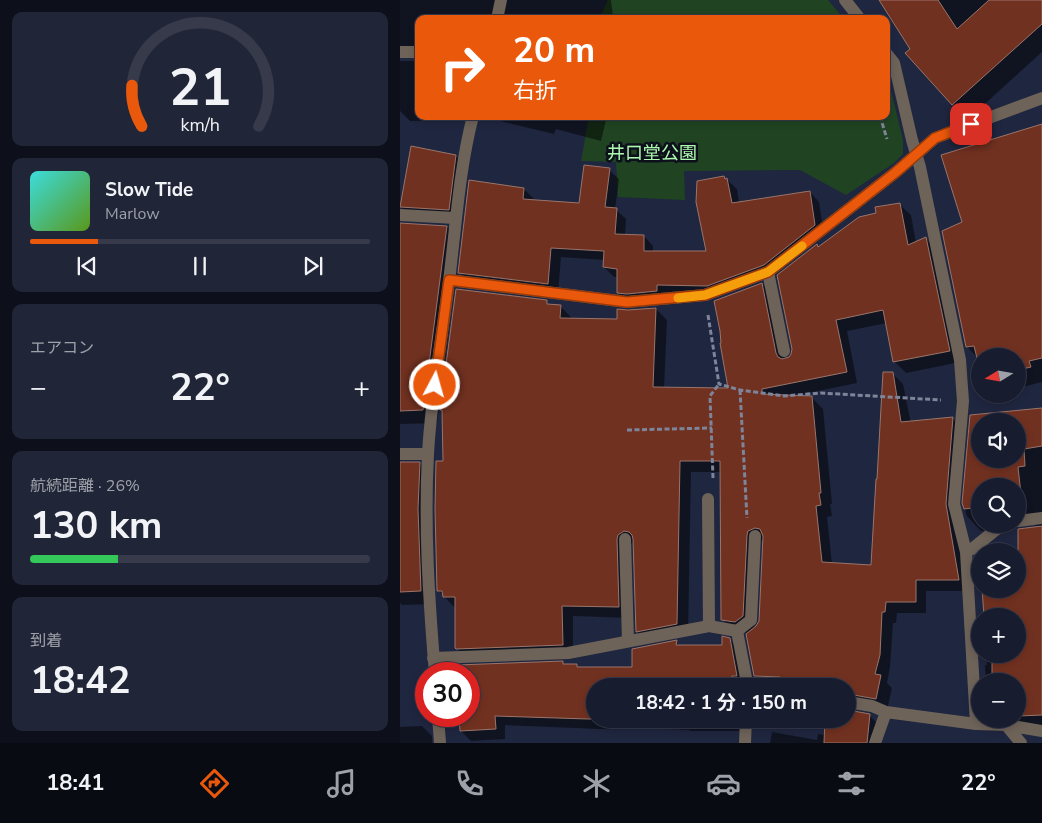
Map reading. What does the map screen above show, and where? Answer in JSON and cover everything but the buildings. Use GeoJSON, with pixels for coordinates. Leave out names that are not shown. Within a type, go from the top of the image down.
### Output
{"type":"FeatureCollection","features":[{"type":"Feature","properties":{"kind":"street"},"geometry":{"type":"LineString","coordinates":[[498,15],[501,0]]}},
{"type":"Feature","properties":{"kind":"street"},"geometry":{"type":"LineString","coordinates":[[845,0],[857,15]]}},
{"type":"Feature","properties":{"kind":"street"},"geometry":{"type":"LineString","coordinates":[[400,52],[415,52]]}},
{"type":"Feature","properties":{"kind":"street"},"geometry":{"type":"LineString","coordinates":[[890,58],[894,63],[920,167],[960,360],[963,402],[954,504],[966,552],[973,673]]}},
{"type":"Feature","properties":{"kind":"street"},"geometry":{"type":"LineString","coordinates":[[449,280],[627,302],[705,295],[768,272],[896,172],[935,138],[1042,98]]}},
{"type":"Feature","properties":{"kind":"street"},"geometry":{"type":"LineString","coordinates":[[434,662],[430,617],[427,516],[428,454],[436,368],[449,280],[455,218],[472,120]]}},
{"type":"Feature","properties":{"kind":"street"},"geometry":{"type":"LineString","coordinates":[[400,214],[455,218]]}},
{"type":"Feature","properties":{"kind":"street"},"geometry":{"type":"LineString","coordinates":[[768,272],[784,351]]}},
{"type":"Feature","properties":{"kind":"street"},"geometry":{"type":"LineString","coordinates":[[400,454],[428,454]]}},
{"type":"Feature","properties":{"kind":"street"},"geometry":{"type":"LineString","coordinates":[[708,499],[709,626]]}},
{"type":"Feature","properties":{"kind":"street"},"geometry":{"type":"LineString","coordinates":[[1026,520],[1042,518]]}},
{"type":"Feature","properties":{"kind":"street"},"geometry":{"type":"LineString","coordinates":[[966,552],[992,533]]}},
{"type":"Feature","properties":{"kind":"street"},"geometry":{"type":"LineString","coordinates":[[737,631],[750,620],[755,536]]}},
{"type":"Feature","properties":{"kind":"street"},"geometry":{"type":"LineString","coordinates":[[625,540],[628,641]]}},
{"type":"Feature","properties":{"kind":"street"},"geometry":{"type":"LineString","coordinates":[[434,658],[568,653],[709,626],[737,631]]}},
{"type":"Feature","properties":{"kind":"street"},"geometry":{"type":"LineString","coordinates":[[737,631],[746,678]]}},
{"type":"Feature","properties":{"kind":"street"},"geometry":{"type":"LineString","coordinates":[[856,703],[872,706],[886,712],[971,723]]}},
{"type":"Feature","properties":{"kind":"street"},"geometry":{"type":"LineString","coordinates":[[875,743],[886,712]]}},
{"type":"Feature","properties":{"kind":"street"},"geometry":{"type":"LineString","coordinates":[[439,727],[440,743]]}},
{"type":"Feature","properties":{"kind":"street"},"geometry":{"type":"LineString","coordinates":[[745,743],[746,728]]}},
{"type":"Feature","properties":{"kind":"street"},"geometry":{"type":"LineString","coordinates":[[1008,728],[1021,743]]}},
{"type":"Feature","properties":{"kind":"street"},"geometry":{"type":"LineString","coordinates":[[1024,728],[1042,731]]}},
{"type":"Feature","properties":{"kind":"path"},"geometry":{"type":"LineString","coordinates":[[881,120],[888,141]]}},
{"type":"Feature","properties":{"kind":"path"},"geometry":{"type":"LineString","coordinates":[[705,295],[719,384],[710,396],[714,490],[708,499]]}},
{"type":"Feature","properties":{"kind":"path"},"geometry":{"type":"LineString","coordinates":[[719,384],[740,390],[784,396],[821,393],[963,402]]}},
{"type":"Feature","properties":{"kind":"path"},"geometry":{"type":"LineString","coordinates":[[740,390],[747,525],[755,536]]}},
{"type":"Feature","properties":{"kind":"path"},"geometry":{"type":"LineString","coordinates":[[627,430],[712,428]]}},
{"type":"Feature","properties":{"kind":"green space"},"geometry":{"type":"Polygon","coordinates":[[[608,0],[828,0],[841,15],[601,15],[608,0]]]}},
{"type":"Feature","properties":{"kind":"green space","name":"井口堂公園"},"geometry":{"type":"Polygon","coordinates":[[[890,86],[903,140],[903,154],[894,163],[846,195],[800,170],[684,171],[685,200],[618,197],[616,162],[581,161],[588,120],[890,120],[890,86]]]}},
{"type":"Feature","properties":{"kind":"slow traffic"},"geometry":{"type":"LineString","coordinates":[[678,298],[705,295],[768,272],[802,246]]}},
{"type":"Feature","properties":{"kind":"route"},"geometry":{"type":"LineString","coordinates":[[435,385],[449,280],[627,302],[705,295],[768,272],[896,172],[935,138],[971,124]]}}]}
